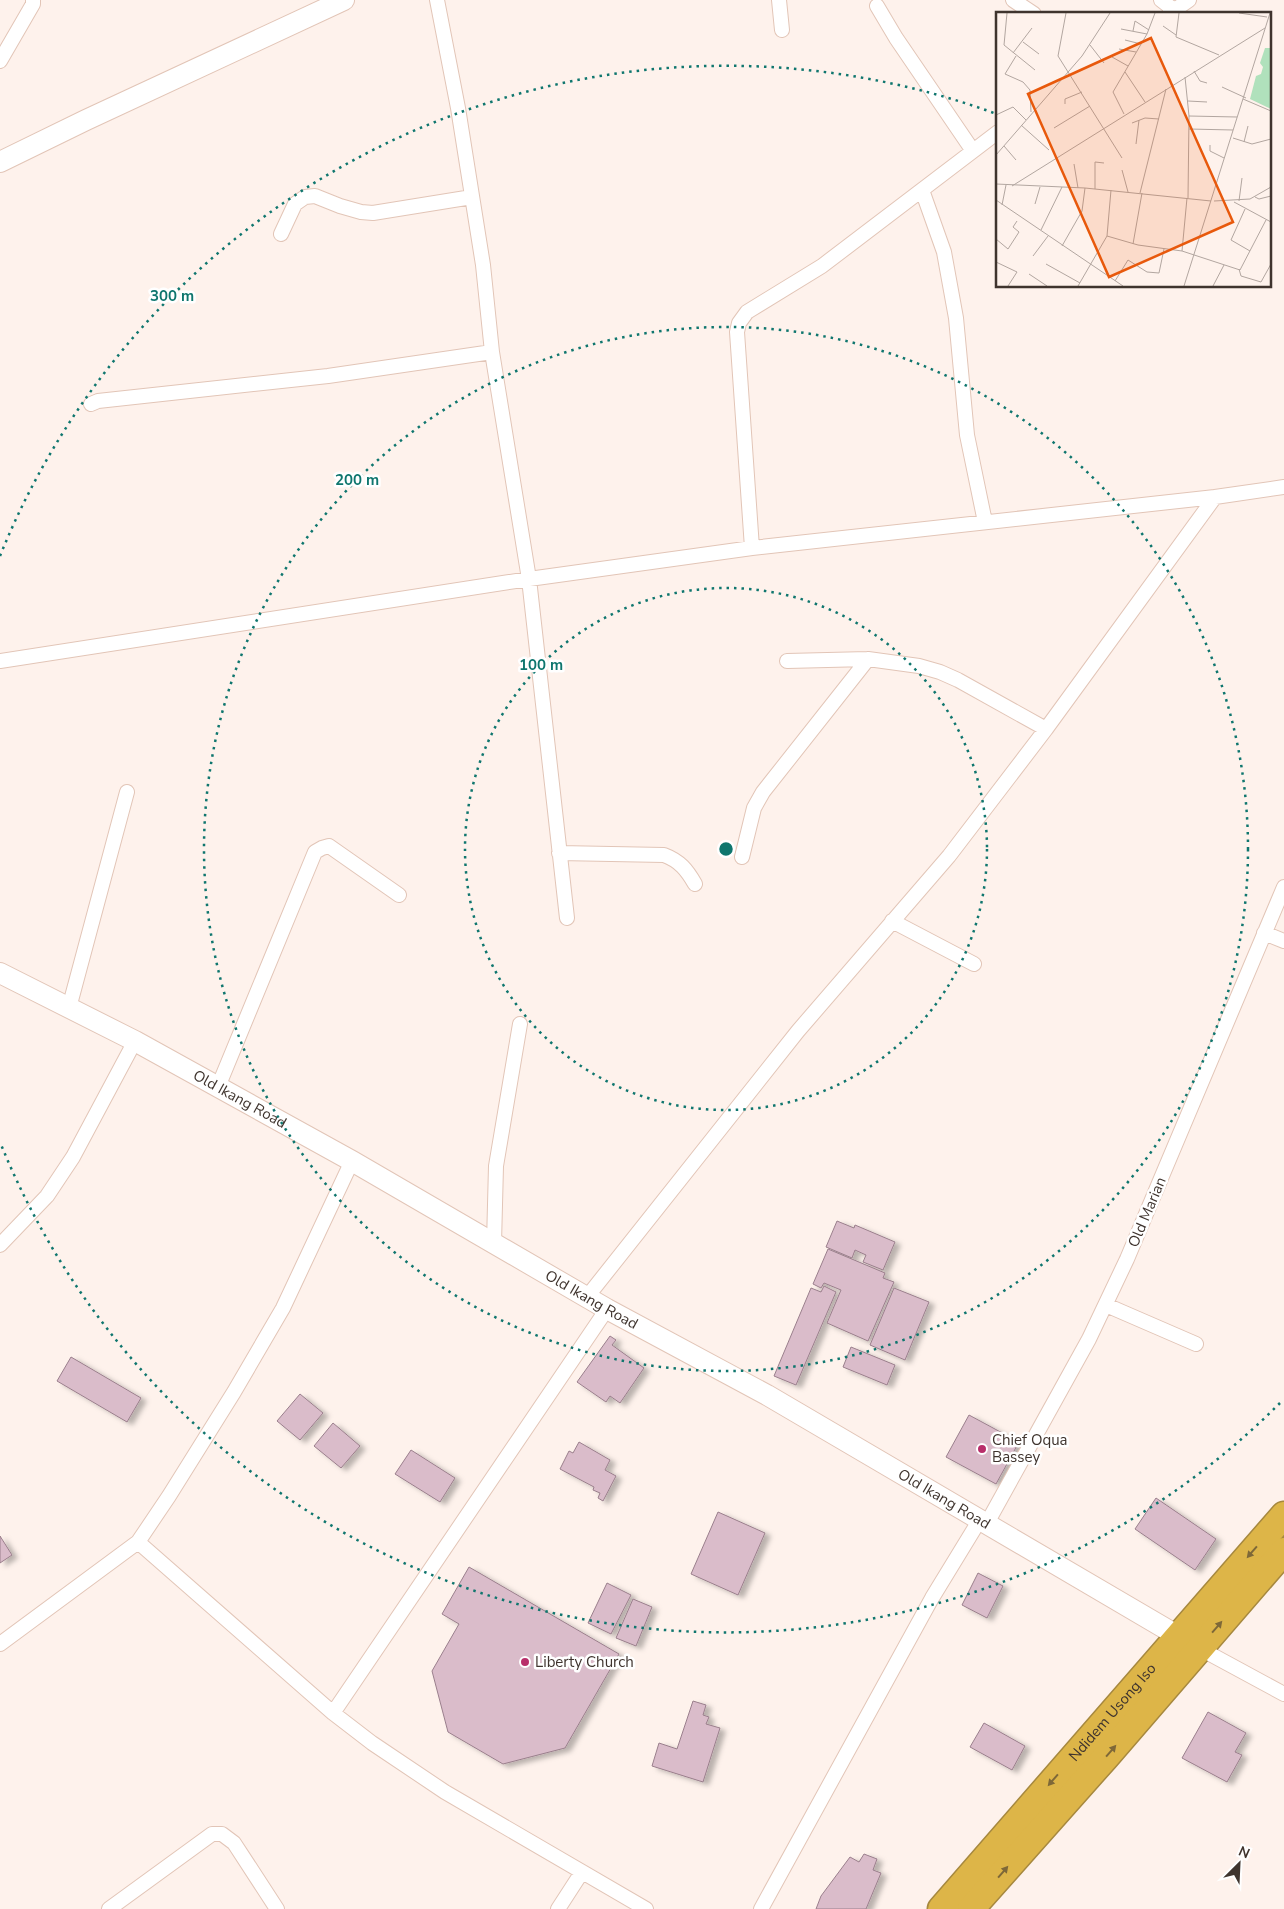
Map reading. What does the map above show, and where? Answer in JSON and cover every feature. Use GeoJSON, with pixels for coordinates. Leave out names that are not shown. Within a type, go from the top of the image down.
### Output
{"type":"FeatureCollection","features":[{"type":"Feature","properties":{"kind":"highway","name":"Ndidem Usong Iso"},"geometry":{"type":"LineString","coordinates":[[971,1909],[1106,1757],[1189,1642],[1284,1516]]}},
{"type":"Feature","properties":{"kind":"highway","name":"Ndidem Usong Iso"},"geometry":{"type":"LineString","coordinates":[[941,1909],[1189,1642],[1284,1551]]}},
{"type":"Feature","properties":{"kind":"street"},"geometry":{"type":"LineString","coordinates":[[0,61],[33,4],[33,0]]}},
{"type":"Feature","properties":{"kind":"street"},"geometry":{"type":"LineString","coordinates":[[0,162],[344,0]]}},
{"type":"Feature","properties":{"kind":"street"},"geometry":{"type":"LineString","coordinates":[[437,0],[458,108],[483,265],[492,352],[528,579],[567,918]]}},
{"type":"Feature","properties":{"kind":"street"},"geometry":{"type":"LineString","coordinates":[[779,0],[782,30]]}},
{"type":"Feature","properties":{"kind":"street"},"geometry":{"type":"LineString","coordinates":[[1013,0],[1031,12]]}},
{"type":"Feature","properties":{"kind":"street"},"geometry":{"type":"LineString","coordinates":[[1161,0],[1171,12],[1189,0]]}},
{"type":"Feature","properties":{"kind":"street"},"geometry":{"type":"LineString","coordinates":[[877,6],[896,38],[973,151]]}},
{"type":"Feature","properties":{"kind":"street"},"geometry":{"type":"LineString","coordinates":[[752,548],[737,332],[739,323],[747,312],[822,266],[996,134]]}},
{"type":"Feature","properties":{"kind":"street"},"geometry":{"type":"LineString","coordinates":[[922,190],[944,252],[956,318],[967,435],[985,522]]}},
{"type":"Feature","properties":{"kind":"street"},"geometry":{"type":"LineString","coordinates":[[281,234],[295,204],[305,197],[315,196],[347,208],[373,214],[472,197]]}},
{"type":"Feature","properties":{"kind":"street"},"geometry":{"type":"LineString","coordinates":[[91,404],[98,401],[328,376],[492,352]]}},
{"type":"Feature","properties":{"kind":"street"},"geometry":{"type":"LineString","coordinates":[[0,661],[528,579],[752,548],[1215,497],[1284,487]]}},
{"type":"Feature","properties":{"kind":"street"},"geometry":{"type":"LineString","coordinates":[[587,1297],[798,1031],[949,856],[1046,729],[1215,497]]}},
{"type":"Feature","properties":{"kind":"street"},"geometry":{"type":"LineString","coordinates":[[787,661],[868,659],[919,666],[958,680],[1046,729]]}},
{"type":"Feature","properties":{"kind":"street"},"geometry":{"type":"LineString","coordinates":[[742,857],[754,808],[763,792],[868,659]]}},
{"type":"Feature","properties":{"kind":"street"},"geometry":{"type":"LineString","coordinates":[[69,1008],[127,792]]}},
{"type":"Feature","properties":{"kind":"street"},"geometry":{"type":"LineString","coordinates":[[218,1087],[315,852],[330,846],[399,895]]}},
{"type":"Feature","properties":{"kind":"street"},"geometry":{"type":"LineString","coordinates":[[559,854],[664,855],[676,859],[688,870],[695,884]]}},
{"type":"Feature","properties":{"kind":"street","name":"Old Marian"},"geometry":{"type":"LineString","coordinates":[[761,1909],[932,1598],[982,1523],[1090,1339],[1127,1259],[1284,887]]}},
{"type":"Feature","properties":{"kind":"street"},"geometry":{"type":"LineString","coordinates":[[892,921],[974,964]]}},
{"type":"Feature","properties":{"kind":"street"},"geometry":{"type":"LineString","coordinates":[[1264,933],[1284,942]]}},
{"type":"Feature","properties":{"kind":"street","name":"Old Ikang Road"},"geometry":{"type":"LineString","coordinates":[[0,973],[135,1041],[352,1161],[607,1309],[767,1395],[982,1523],[1189,1642]]}},
{"type":"Feature","properties":{"kind":"street"},"geometry":{"type":"LineString","coordinates":[[494,1243],[496,1166],[520,1024]]}},
{"type":"Feature","properties":{"kind":"street"},"geometry":{"type":"LineString","coordinates":[[0,1245],[47,1196],[73,1157],[135,1041]]}},
{"type":"Feature","properties":{"kind":"street"},"geometry":{"type":"LineString","coordinates":[[0,1644],[138,1542],[234,1392],[282,1308],[352,1161]]}},
{"type":"Feature","properties":{"kind":"street"},"geometry":{"type":"LineString","coordinates":[[1106,1305],[1196,1344]]}},
{"type":"Feature","properties":{"kind":"street"},"geometry":{"type":"LineString","coordinates":[[333,1713],[607,1309]]}},
{"type":"Feature","properties":{"kind":"street"},"geometry":{"type":"LineString","coordinates":[[138,1542],[333,1713],[372,1743],[445,1792],[646,1909]]}},
{"type":"Feature","properties":{"kind":"street"},"geometry":{"type":"LineString","coordinates":[[1189,1642],[1284,1694]]}},
{"type":"Feature","properties":{"kind":"street"},"geometry":{"type":"LineString","coordinates":[[110,1909],[212,1834],[222,1834],[234,1843],[278,1909]]}},
{"type":"Feature","properties":{"kind":"street"},"geometry":{"type":"LineString","coordinates":[[558,1909],[582,1872]]}},
{"type":"Feature","properties":{"kind":"building"},"geometry":{"type":"Polygon","coordinates":[[[837,1221],[854,1228],[855,1225],[895,1242],[883,1270],[863,1262],[866,1255],[855,1250],[852,1258],[826,1247],[837,1221]]]}},
{"type":"Feature","properties":{"kind":"building"},"geometry":{"type":"Polygon","coordinates":[[[828,1249],[885,1273],[883,1278],[894,1282],[868,1341],[827,1323],[841,1290],[824,1283],[821,1288],[813,1284],[828,1249]]]}},
{"type":"Feature","properties":{"kind":"building"},"geometry":{"type":"Polygon","coordinates":[[[824,1286],[836,1292],[796,1385],[774,1376],[811,1288],[821,1292],[824,1286]]]}},
{"type":"Feature","properties":{"kind":"building"},"geometry":{"type":"Polygon","coordinates":[[[894,1288],[929,1302],[905,1360],[870,1345],[894,1288]]]}},
{"type":"Feature","properties":{"kind":"building"},"geometry":{"type":"Polygon","coordinates":[[[610,1336],[616,1340],[612,1345],[644,1368],[620,1403],[610,1396],[606,1402],[577,1382],[610,1336]]]}},
{"type":"Feature","properties":{"kind":"building"},"geometry":{"type":"Polygon","coordinates":[[[851,1347],[895,1365],[887,1385],[843,1367],[851,1347]]]}},
{"type":"Feature","properties":{"kind":"building"},"geometry":{"type":"Polygon","coordinates":[[[71,1357],[141,1398],[127,1422],[57,1381],[71,1357]]]}},
{"type":"Feature","properties":{"kind":"building"},"geometry":{"type":"Polygon","coordinates":[[[300,1394],[323,1413],[300,1440],[277,1421],[300,1394]]]}},
{"type":"Feature","properties":{"kind":"building","name":"Chief Oqua Bassey"},"geometry":{"type":"Polygon","coordinates":[[[969,1415],[1019,1442],[996,1484],[946,1457],[969,1415]]]}},
{"type":"Feature","properties":{"kind":"building"},"geometry":{"type":"Polygon","coordinates":[[[333,1423],[360,1446],[341,1468],[314,1446],[333,1423]]]}},
{"type":"Feature","properties":{"kind":"building"},"geometry":{"type":"Polygon","coordinates":[[[579,1442],[610,1460],[605,1470],[616,1476],[603,1501],[598,1498],[600,1493],[593,1490],[594,1487],[560,1469],[569,1451],[573,1453],[579,1442]]]}},
{"type":"Feature","properties":{"kind":"building"},"geometry":{"type":"Polygon","coordinates":[[[411,1450],[455,1478],[440,1502],[395,1474],[411,1450]]]}},
{"type":"Feature","properties":{"kind":"building"},"geometry":{"type":"Polygon","coordinates":[[[1156,1498],[1216,1539],[1195,1570],[1135,1529],[1156,1498]]]}},
{"type":"Feature","properties":{"kind":"building"},"geometry":{"type":"Polygon","coordinates":[[[718,1512],[765,1533],[738,1595],[691,1574],[718,1512]]]}},
{"type":"Feature","properties":{"kind":"building"},"geometry":{"type":"Polygon","coordinates":[[[0,1536],[12,1555],[0,1563],[0,1536]]]}},
{"type":"Feature","properties":{"kind":"building","name":"Liberty Church"},"geometry":{"type":"Polygon","coordinates":[[[469,1567],[619,1654],[565,1748],[503,1764],[448,1732],[432,1671],[459,1624],[442,1614],[469,1567]]]}},
{"type":"Feature","properties":{"kind":"building"},"geometry":{"type":"Polygon","coordinates":[[[978,1573],[1003,1586],[987,1618],[962,1605],[978,1573]]]}},
{"type":"Feature","properties":{"kind":"building"},"geometry":{"type":"Polygon","coordinates":[[[607,1583],[631,1595],[611,1634],[588,1623],[607,1583]]]}},
{"type":"Feature","properties":{"kind":"building"},"geometry":{"type":"Polygon","coordinates":[[[633,1599],[652,1607],[636,1646],[616,1638],[633,1599]]]}},
{"type":"Feature","properties":{"kind":"building"},"geometry":{"type":"Polygon","coordinates":[[[693,1701],[706,1705],[703,1715],[709,1717],[706,1724],[720,1728],[703,1782],[652,1766],[659,1743],[677,1749],[693,1701]]]}},
{"type":"Feature","properties":{"kind":"building"},"geometry":{"type":"Polygon","coordinates":[[[1208,1712],[1246,1733],[1235,1752],[1242,1755],[1227,1782],[1182,1758],[1208,1712]]]}},
{"type":"Feature","properties":{"kind":"building"},"geometry":{"type":"Polygon","coordinates":[[[984,1723],[1025,1746],[1012,1770],[970,1747],[984,1723]]]}},
{"type":"Feature","properties":{"kind":"building"},"geometry":{"type":"Polygon","coordinates":[[[864,1854],[877,1859],[873,1870],[881,1873],[866,1909],[816,1909],[821,1896],[850,1857],[859,1862],[864,1854]]]}},
{"type":"Feature","properties":{"kind":"place","name":"Chief Oqua Bassey"},"geometry":{"type":"Point","coordinates":[982,1449]}},
{"type":"Feature","properties":{"kind":"place","name":"Liberty Church"},"geometry":{"type":"Point","coordinates":[525,1662]}}]}
